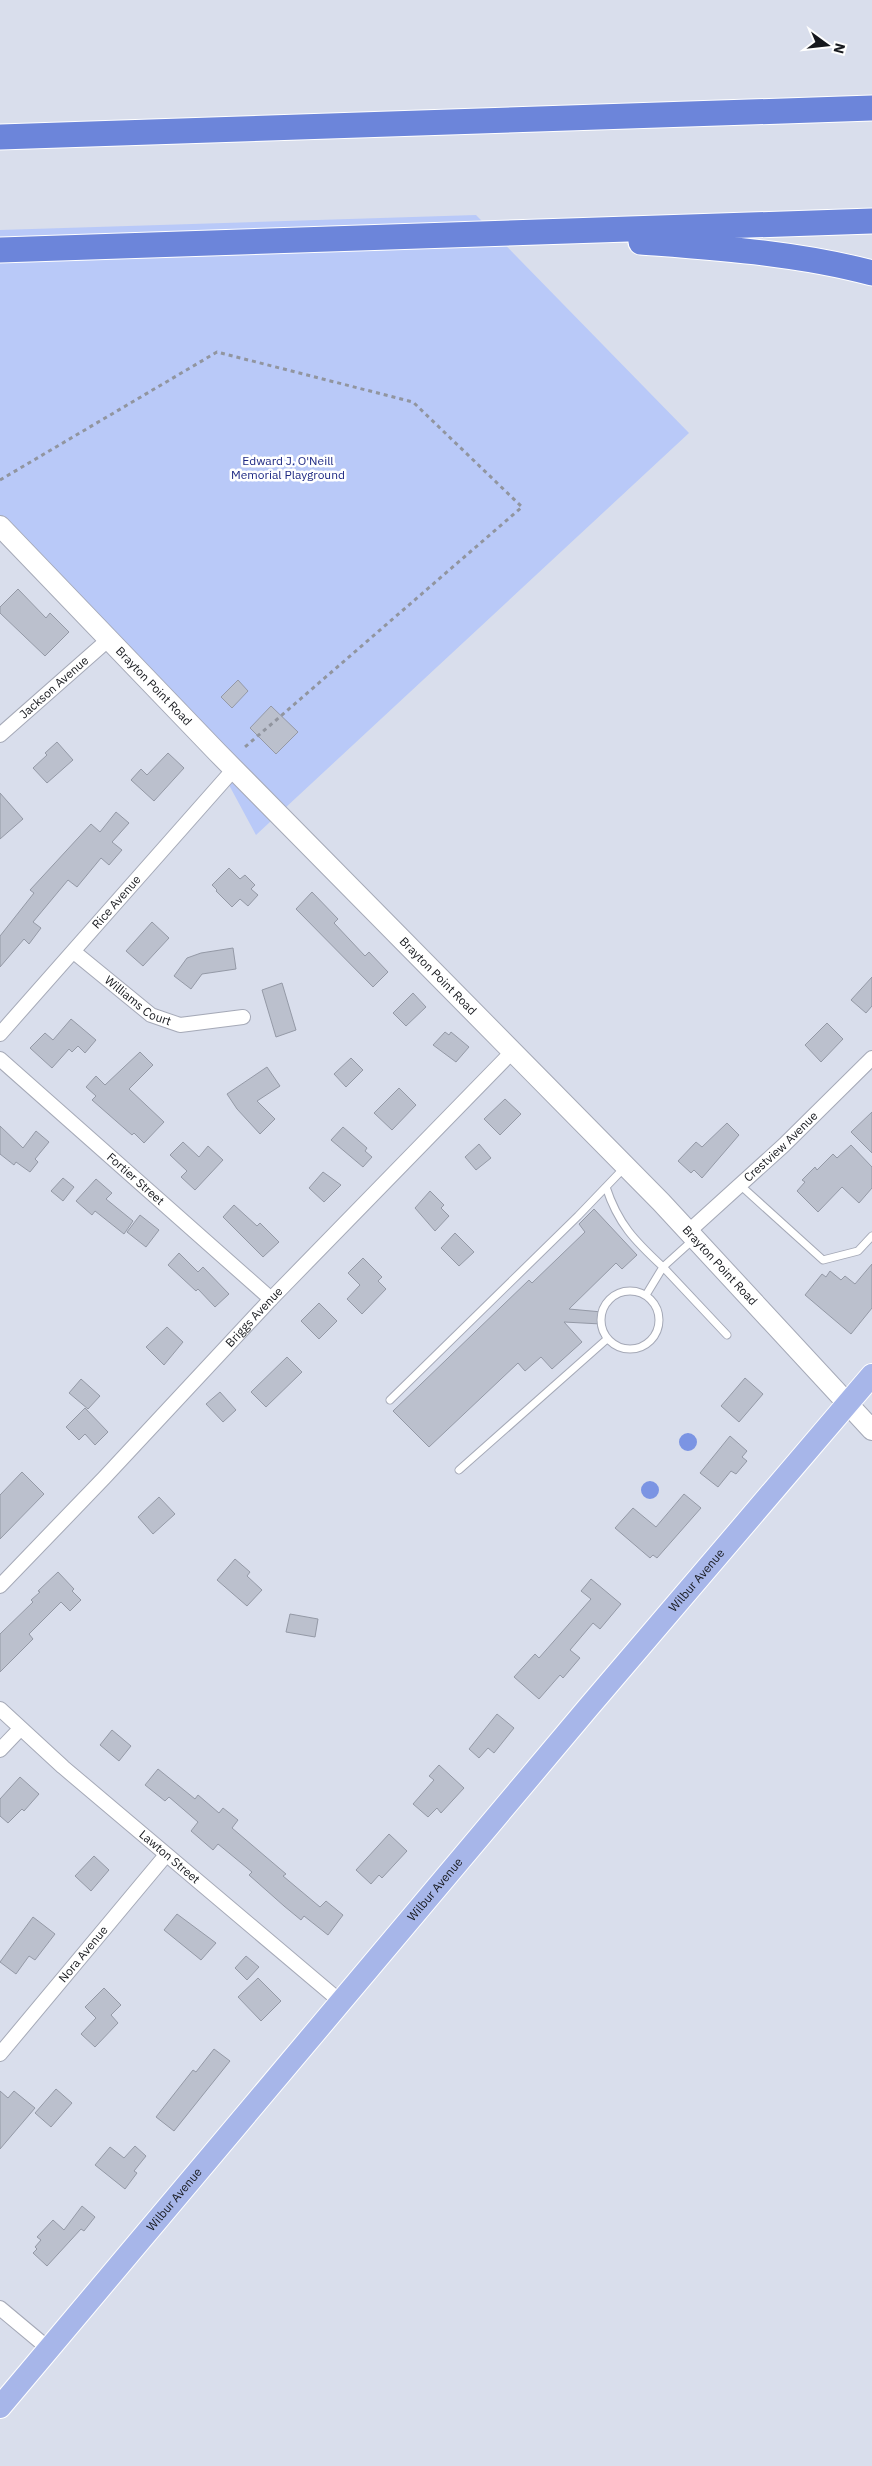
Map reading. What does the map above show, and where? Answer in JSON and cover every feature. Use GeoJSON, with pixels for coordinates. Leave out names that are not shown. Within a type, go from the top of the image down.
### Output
{"type":"FeatureCollection","features":[{"type":"Feature","properties":{"kind":"highway"},"geometry":{"type":"LineString","coordinates":[[0,137],[870,108]]}},
{"type":"Feature","properties":{"kind":"highway"},"geometry":{"type":"LineString","coordinates":[[0,250],[872,221]]}},
{"type":"Feature","properties":{"kind":"highway"},"geometry":{"type":"LineString","coordinates":[[509,233],[760,253],[835,263],[872,274]]}},
{"type":"Feature","properties":{"kind":"main road","name":"Wilbur Avenue"},"geometry":{"type":"LineString","coordinates":[[0,2407],[741,1527],[872,1375]]}},
{"type":"Feature","properties":{"kind":"street","name":"Brayton Point Road"},"geometry":{"type":"LineString","coordinates":[[0,526],[234,769],[625,1166],[872,1430]]}},
{"type":"Feature","properties":{"kind":"street","name":"Jackson Avenue"},"geometry":{"type":"LineString","coordinates":[[0,736],[109,639]]}},
{"type":"Feature","properties":{"kind":"street","name":"Rice Avenue"},"geometry":{"type":"LineString","coordinates":[[0,1034],[234,769]]}},
{"type":"Feature","properties":{"kind":"street","name":"Williams Court"},"geometry":{"type":"LineString","coordinates":[[74,952],[151,1015],[180,1025],[243,1017]]}},
{"type":"Feature","properties":{"kind":"street","name":"Briggs Avenue"},"geometry":{"type":"LineString","coordinates":[[0,1586],[111,1471],[271,1299],[512,1052]]}},
{"type":"Feature","properties":{"kind":"street","name":"Crestview Avenue"},"geometry":{"type":"LineString","coordinates":[[691,1236],[740,1185],[872,1058]]}},
{"type":"Feature","properties":{"kind":"street","name":"Fortier Street"},"geometry":{"type":"LineString","coordinates":[[0,1059],[271,1299]]}},
{"type":"Feature","properties":{"kind":"street","name":"Lawton Street"},"geometry":{"type":"LineString","coordinates":[[0,1709],[20,1729],[341,2002]]}},
{"type":"Feature","properties":{"kind":"street"},"geometry":{"type":"LineString","coordinates":[[0,1750],[20,1729]]}},
{"type":"Feature","properties":{"kind":"street","name":"Nora Avenue"},"geometry":{"type":"LineString","coordinates":[[0,2054],[166,1854]]}},
{"type":"Feature","properties":{"kind":"street"},"geometry":{"type":"LineString","coordinates":[[0,2308],[48,2349]]}},
{"type":"Feature","properties":{"kind":"lane"},"geometry":{"type":"LineString","coordinates":[[390,1400],[625,1166]]}},
{"type":"Feature","properties":{"kind":"lane"},"geometry":{"type":"LineString","coordinates":[[740,1185],[823,1260],[858,1251],[872,1236]]}},
{"type":"Feature","properties":{"kind":"lane"},"geometry":{"type":"LineString","coordinates":[[606,1187],[614,1212],[627,1231],[727,1335]]}},
{"type":"Feature","properties":{"kind":"lane"},"geometry":{"type":"LineString","coordinates":[[646,1295],[663,1268],[691,1236]]}},
{"type":"Feature","properties":{"kind":"lane"},"geometry":{"type":"LineString","coordinates":[[622,1291],[638,1291],[646,1295],[652,1300],[659,1316],[659,1324],[652,1340],[646,1345],[630,1350],[614,1345],[608,1339],[600,1324],[601,1316],[608,1300],[622,1291]]}},
{"type":"Feature","properties":{"kind":"lane"},"geometry":{"type":"LineString","coordinates":[[459,1470],[608,1339]]}},
{"type":"Feature","properties":{"kind":"path"},"geometry":{"type":"LineString","coordinates":[[0,480],[216,352],[413,402],[522,507],[245,747]]}},
{"type":"Feature","properties":{"kind":"green space","name":"Edward J. O'Neill Memorial Playground"},"geometry":{"type":"Polygon","coordinates":[[[476,215],[689,433],[256,835],[195,722],[0,531],[0,230],[476,215]]]}},
{"type":"Feature","properties":{"kind":"water"},"geometry":{"type":"Polygon","coordinates":[[[684,1433],[692,1433],[697,1438],[695,1449],[684,1451],[679,1446],[679,1438],[684,1433]]]}},
{"type":"Feature","properties":{"kind":"water"},"geometry":{"type":"Polygon","coordinates":[[[646,1481],[654,1481],[659,1486],[657,1497],[646,1499],[641,1494],[641,1486],[646,1481]]]}},
{"type":"Feature","properties":{"kind":"building"},"geometry":{"type":"Polygon","coordinates":[[[18,589],[46,618],[50,613],[69,632],[45,656],[0,613],[0,607],[18,589]]]}},
{"type":"Feature","properties":{"kind":"building"},"geometry":{"type":"Polygon","coordinates":[[[238,680],[248,691],[232,708],[221,697],[238,680]]]}},
{"type":"Feature","properties":{"kind":"building"},"geometry":{"type":"Polygon","coordinates":[[[271,706],[298,732],[276,754],[250,728],[271,706]]]}},
{"type":"Feature","properties":{"kind":"building"},"geometry":{"type":"Polygon","coordinates":[[[57,742],[73,760],[47,783],[33,768],[57,742]]]}},
{"type":"Feature","properties":{"kind":"building"},"geometry":{"type":"Polygon","coordinates":[[[168,753],[184,768],[154,801],[131,780],[141,769],[147,775],[168,753]]]}},
{"type":"Feature","properties":{"kind":"building"},"geometry":{"type":"Polygon","coordinates":[[[0,793],[23,819],[0,839],[0,793]]]}},
{"type":"Feature","properties":{"kind":"building"},"geometry":{"type":"Polygon","coordinates":[[[116,812],[129,823],[112,842],[122,850],[109,865],[101,858],[77,887],[68,880],[33,922],[41,928],[29,944],[24,939],[0,967],[0,936],[34,893],[30,890],[91,824],[100,832],[116,812]]]}},
{"type":"Feature","properties":{"kind":"building"},"geometry":{"type":"Polygon","coordinates":[[[229,868],[240,879],[245,875],[255,885],[251,889],[258,895],[248,906],[240,899],[232,907],[212,885],[229,868]]]}},
{"type":"Feature","properties":{"kind":"building"},"geometry":{"type":"Polygon","coordinates":[[[312,892],[338,919],[334,923],[365,956],[369,952],[388,972],[373,987],[296,909],[312,892]]]}},
{"type":"Feature","properties":{"kind":"building"},"geometry":{"type":"Polygon","coordinates":[[[152,922],[169,938],[143,966],[126,951],[152,922]]]}},
{"type":"Feature","properties":{"kind":"building"},"geometry":{"type":"Polygon","coordinates":[[[233,948],[236,969],[202,974],[191,989],[174,976],[187,958],[201,953],[233,948]]]}},
{"type":"Feature","properties":{"kind":"building"},"geometry":{"type":"Polygon","coordinates":[[[872,977],[872,1006],[866,1013],[851,1000],[872,977]]]}},
{"type":"Feature","properties":{"kind":"building"},"geometry":{"type":"Polygon","coordinates":[[[282,983],[296,1030],[276,1037],[262,990],[282,983]]]}},
{"type":"Feature","properties":{"kind":"building"},"geometry":{"type":"Polygon","coordinates":[[[413,993],[426,1007],[406,1026],[393,1013],[413,993]]]}},
{"type":"Feature","properties":{"kind":"building"},"geometry":{"type":"Polygon","coordinates":[[[71,1019],[96,1040],[85,1053],[78,1046],[72,1052],[69,1049],[52,1068],[30,1048],[45,1033],[53,1040],[71,1019]]]}},
{"type":"Feature","properties":{"kind":"building"},"geometry":{"type":"Polygon","coordinates":[[[827,1023],[843,1039],[821,1062],[805,1045],[827,1023]]]}},
{"type":"Feature","properties":{"kind":"building"},"geometry":{"type":"Polygon","coordinates":[[[445,1032],[449,1035],[451,1032],[469,1047],[456,1062],[433,1045],[445,1032]]]}},
{"type":"Feature","properties":{"kind":"building"},"geometry":{"type":"Polygon","coordinates":[[[140,1052],[153,1065],[129,1089],[164,1122],[144,1143],[92,1100],[96,1096],[86,1087],[96,1076],[105,1085],[140,1052]]]}},
{"type":"Feature","properties":{"kind":"building"},"geometry":{"type":"Polygon","coordinates":[[[351,1058],[363,1070],[346,1087],[334,1074],[351,1058]]]}},
{"type":"Feature","properties":{"kind":"building"},"geometry":{"type":"Polygon","coordinates":[[[267,1067],[280,1086],[257,1101],[275,1119],[260,1134],[237,1109],[227,1094],[267,1067]]]}},
{"type":"Feature","properties":{"kind":"building"},"geometry":{"type":"Polygon","coordinates":[[[399,1088],[416,1105],[392,1130],[374,1113],[399,1088]]]}},
{"type":"Feature","properties":{"kind":"building"},"geometry":{"type":"Polygon","coordinates":[[[505,1099],[521,1114],[500,1135],[484,1119],[505,1099]]]}},
{"type":"Feature","properties":{"kind":"building"},"geometry":{"type":"Polygon","coordinates":[[[872,1112],[872,1153],[851,1132],[872,1112]]]}},
{"type":"Feature","properties":{"kind":"building"},"geometry":{"type":"Polygon","coordinates":[[[727,1123],[739,1135],[702,1178],[694,1170],[691,1173],[678,1161],[696,1142],[702,1147],[727,1123]]]}},
{"type":"Feature","properties":{"kind":"building"},"geometry":{"type":"Polygon","coordinates":[[[0,1126],[23,1148],[36,1131],[49,1142],[35,1159],[38,1162],[30,1172],[16,1162],[14,1165],[0,1154],[0,1126]]]}},
{"type":"Feature","properties":{"kind":"building"},"geometry":{"type":"Polygon","coordinates":[[[343,1127],[367,1148],[365,1151],[372,1157],[363,1167],[331,1140],[343,1127]]]}},
{"type":"Feature","properties":{"kind":"building"},"geometry":{"type":"Polygon","coordinates":[[[183,1142],[199,1157],[208,1146],[223,1160],[195,1190],[181,1177],[187,1171],[170,1155],[183,1142]]]}},
{"type":"Feature","properties":{"kind":"building"},"geometry":{"type":"Polygon","coordinates":[[[479,1144],[491,1158],[476,1170],[465,1157],[479,1144]]]}},
{"type":"Feature","properties":{"kind":"building"},"geometry":{"type":"Polygon","coordinates":[[[851,1145],[872,1167],[872,1188],[859,1203],[842,1187],[818,1212],[797,1191],[805,1182],[802,1180],[815,1167],[817,1170],[833,1154],[837,1158],[851,1145]]]}},
{"type":"Feature","properties":{"kind":"building"},"geometry":{"type":"Polygon","coordinates":[[[323,1172],[341,1185],[324,1202],[309,1188],[323,1172]]]}},
{"type":"Feature","properties":{"kind":"building"},"geometry":{"type":"Polygon","coordinates":[[[63,1178],[74,1187],[63,1201],[51,1191],[63,1178]]]}},
{"type":"Feature","properties":{"kind":"building"},"geometry":{"type":"Polygon","coordinates":[[[96,1179],[112,1193],[106,1199],[133,1221],[124,1234],[95,1211],[92,1215],[76,1201],[96,1179]]]}},
{"type":"Feature","properties":{"kind":"building"},"geometry":{"type":"Polygon","coordinates":[[[430,1191],[444,1205],[441,1208],[449,1216],[435,1231],[415,1208],[430,1191]]]}},
{"type":"Feature","properties":{"kind":"building"},"geometry":{"type":"Polygon","coordinates":[[[234,1205],[257,1226],[260,1223],[279,1242],[263,1257],[223,1217],[234,1205]]]}},
{"type":"Feature","properties":{"kind":"building"},"geometry":{"type":"Polygon","coordinates":[[[594,1209],[637,1255],[622,1269],[616,1263],[569,1309],[602,1312],[601,1324],[564,1322],[582,1342],[552,1369],[541,1357],[525,1371],[518,1363],[429,1447],[393,1411],[529,1280],[532,1283],[585,1232],[579,1224],[594,1209]]]}},
{"type":"Feature","properties":{"kind":"building"},"geometry":{"type":"Polygon","coordinates":[[[140,1215],[159,1230],[146,1247],[127,1232],[140,1215]]]}},
{"type":"Feature","properties":{"kind":"building"},"geometry":{"type":"Polygon","coordinates":[[[455,1233],[474,1252],[459,1266],[441,1248],[455,1233]]]}},
{"type":"Feature","properties":{"kind":"building"},"geometry":{"type":"Polygon","coordinates":[[[179,1253],[198,1272],[203,1267],[229,1294],[215,1307],[198,1289],[196,1291],[168,1265],[179,1253]]]}},
{"type":"Feature","properties":{"kind":"building"},"geometry":{"type":"Polygon","coordinates":[[[363,1258],[382,1277],[378,1281],[386,1289],[362,1314],[347,1299],[360,1285],[348,1273],[363,1258]]]}},
{"type":"Feature","properties":{"kind":"building"},"geometry":{"type":"Polygon","coordinates":[[[872,1264],[872,1308],[851,1334],[805,1295],[822,1274],[826,1277],[830,1271],[841,1280],[845,1276],[855,1284],[872,1264]]]}},
{"type":"Feature","properties":{"kind":"building"},"geometry":{"type":"Polygon","coordinates":[[[319,1303],[337,1321],[319,1339],[301,1321],[319,1303]]]}},
{"type":"Feature","properties":{"kind":"building"},"geometry":{"type":"Polygon","coordinates":[[[167,1327],[183,1342],[164,1365],[146,1347],[167,1327]]]}},
{"type":"Feature","properties":{"kind":"building"},"geometry":{"type":"Polygon","coordinates":[[[287,1357],[302,1372],[266,1407],[251,1392],[287,1357]]]}},
{"type":"Feature","properties":{"kind":"building"},"geometry":{"type":"Polygon","coordinates":[[[745,1378],[763,1394],[739,1422],[721,1406],[745,1378]]]}},
{"type":"Feature","properties":{"kind":"building"},"geometry":{"type":"Polygon","coordinates":[[[81,1379],[100,1396],[88,1409],[69,1393],[81,1379]]]}},
{"type":"Feature","properties":{"kind":"building"},"geometry":{"type":"Polygon","coordinates":[[[220,1392],[236,1410],[223,1422],[206,1404],[220,1392]]]}},
{"type":"Feature","properties":{"kind":"building"},"geometry":{"type":"Polygon","coordinates":[[[85,1408],[108,1432],[95,1445],[85,1434],[79,1440],[66,1427],[85,1408]]]}},
{"type":"Feature","properties":{"kind":"building"},"geometry":{"type":"Polygon","coordinates":[[[730,1436],[747,1451],[742,1457],[747,1461],[736,1474],[731,1471],[718,1487],[700,1473],[730,1436]]]}},
{"type":"Feature","properties":{"kind":"building"},"geometry":{"type":"Polygon","coordinates":[[[22,1472],[44,1494],[0,1539],[0,1495],[22,1472]]]}},
{"type":"Feature","properties":{"kind":"building"},"geometry":{"type":"Polygon","coordinates":[[[684,1494],[701,1508],[657,1558],[653,1555],[650,1558],[615,1528],[633,1508],[656,1527],[684,1494]]]}},
{"type":"Feature","properties":{"kind":"building"},"geometry":{"type":"Polygon","coordinates":[[[159,1497],[175,1514],[153,1534],[138,1517],[159,1497]]]}},
{"type":"Feature","properties":{"kind":"building"},"geometry":{"type":"Polygon","coordinates":[[[235,1559],[250,1572],[247,1576],[262,1590],[247,1606],[217,1580],[235,1559]]]}},
{"type":"Feature","properties":{"kind":"building"},"geometry":{"type":"Polygon","coordinates":[[[58,1572],[74,1589],[72,1591],[81,1600],[70,1611],[61,1602],[29,1634],[33,1639],[0,1672],[0,1634],[33,1602],[31,1600],[40,1592],[38,1591],[58,1572]]]}},
{"type":"Feature","properties":{"kind":"building"},"geometry":{"type":"Polygon","coordinates":[[[591,1579],[621,1604],[600,1629],[593,1623],[570,1650],[580,1658],[563,1678],[560,1675],[539,1699],[514,1677],[535,1654],[539,1658],[591,1599],[581,1591],[591,1579]]]}},
{"type":"Feature","properties":{"kind":"building"},"geometry":{"type":"Polygon","coordinates":[[[290,1614],[318,1619],[315,1637],[286,1632],[290,1614]]]}},
{"type":"Feature","properties":{"kind":"building"},"geometry":{"type":"Polygon","coordinates":[[[497,1714],[514,1728],[494,1753],[488,1748],[479,1758],[469,1749],[497,1714]]]}},
{"type":"Feature","properties":{"kind":"building"},"geometry":{"type":"Polygon","coordinates":[[[112,1730],[131,1746],[119,1761],[100,1745],[112,1730]]]}},
{"type":"Feature","properties":{"kind":"building"},"geometry":{"type":"Polygon","coordinates":[[[439,1765],[464,1788],[441,1813],[437,1808],[428,1817],[413,1804],[434,1780],[429,1776],[439,1765]]]}},
{"type":"Feature","properties":{"kind":"building"},"geometry":{"type":"Polygon","coordinates":[[[158,1769],[195,1799],[198,1795],[219,1813],[223,1808],[238,1820],[232,1828],[286,1874],[283,1876],[320,1907],[326,1901],[343,1915],[328,1935],[304,1916],[301,1920],[284,1906],[249,1875],[252,1872],[218,1844],[213,1850],[191,1831],[198,1822],[169,1797],[165,1801],[145,1785],[158,1769]]]}},
{"type":"Feature","properties":{"kind":"building"},"geometry":{"type":"Polygon","coordinates":[[[20,1777],[39,1794],[24,1811],[22,1809],[8,1823],[0,1816],[0,1799],[20,1777]]]}},
{"type":"Feature","properties":{"kind":"building"},"geometry":{"type":"Polygon","coordinates":[[[389,1834],[407,1851],[382,1878],[379,1875],[371,1884],[356,1870],[389,1834]]]}},
{"type":"Feature","properties":{"kind":"building"},"geometry":{"type":"Polygon","coordinates":[[[94,1856],[109,1870],[91,1891],[75,1876],[94,1856]]]}},
{"type":"Feature","properties":{"kind":"building"},"geometry":{"type":"Polygon","coordinates":[[[177,1914],[216,1943],[201,1960],[164,1930],[177,1914]]]}},
{"type":"Feature","properties":{"kind":"building"},"geometry":{"type":"Polygon","coordinates":[[[33,1917],[55,1934],[35,1960],[29,1956],[16,1974],[0,1962],[33,1917]]]}},
{"type":"Feature","properties":{"kind":"building"},"geometry":{"type":"Polygon","coordinates":[[[246,1956],[259,1967],[247,1980],[235,1968],[246,1956]]]}},
{"type":"Feature","properties":{"kind":"building"},"geometry":{"type":"Polygon","coordinates":[[[258,1978],[281,2001],[261,2021],[238,1997],[258,1978]]]}},
{"type":"Feature","properties":{"kind":"building"},"geometry":{"type":"Polygon","coordinates":[[[104,1988],[121,2005],[111,2015],[118,2023],[95,2047],[81,2034],[96,2018],[85,2007],[104,1988]]]}},
{"type":"Feature","properties":{"kind":"building"},"geometry":{"type":"Polygon","coordinates":[[[214,2049],[230,2061],[174,2131],[156,2117],[193,2070],[196,2072],[214,2049]]]}},
{"type":"Feature","properties":{"kind":"building"},"geometry":{"type":"Polygon","coordinates":[[[56,2089],[72,2103],[51,2127],[35,2113],[56,2089]]]}},
{"type":"Feature","properties":{"kind":"building"},"geometry":{"type":"Polygon","coordinates":[[[0,2091],[8,2098],[14,2091],[35,2108],[0,2149],[0,2091]]]}},
{"type":"Feature","properties":{"kind":"building"},"geometry":{"type":"Polygon","coordinates":[[[135,2146],[146,2156],[134,2171],[137,2173],[125,2189],[95,2165],[110,2147],[124,2158],[135,2146]]]}},
{"type":"Feature","properties":{"kind":"building"},"geometry":{"type":"Polygon","coordinates":[[[82,2206],[95,2217],[84,2231],[81,2229],[47,2266],[33,2253],[41,2240],[37,2237],[53,2220],[64,2230],[82,2206]]]}}]}
